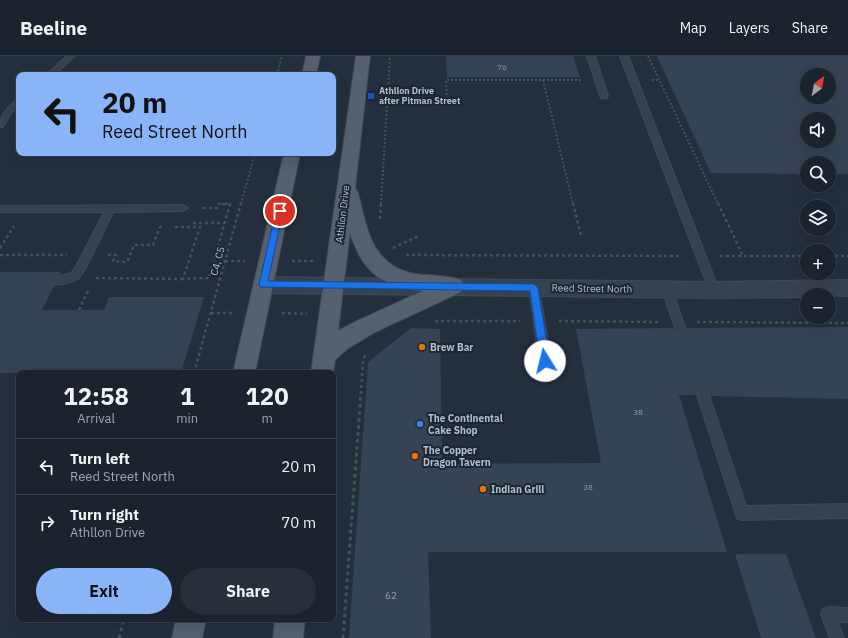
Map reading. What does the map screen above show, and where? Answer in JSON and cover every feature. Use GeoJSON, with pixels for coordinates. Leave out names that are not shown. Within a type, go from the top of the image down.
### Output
{"type":"FeatureCollection","features":[{"type":"Feature","properties":{"kind":"main road"},"geometry":{"type":"LineString","coordinates":[[310,72],[313,56]]}},
{"type":"Feature","properties":{"kind":"main road","name":"Athllon Drive"},"geometry":{"type":"LineString","coordinates":[[323,365],[363,56]]}},
{"type":"Feature","properties":{"kind":"main road"},"geometry":{"type":"LineString","coordinates":[[245,370],[291,156]]}},
{"type":"Feature","properties":{"kind":"main road"},"geometry":{"type":"LineString","coordinates":[[346,182],[359,230],[371,258],[388,274],[404,279],[454,286]]}},
{"type":"Feature","properties":{"kind":"main road"},"geometry":{"type":"LineString","coordinates":[[323,365],[339,342],[362,329],[454,286]]}},
{"type":"Feature","properties":{"kind":"main road"},"geometry":{"type":"LineString","coordinates":[[186,638],[190,622]]}},
{"type":"Feature","properties":{"kind":"main road"},"geometry":{"type":"LineString","coordinates":[[288,638],[290,622]]}},
{"type":"Feature","properties":{"kind":"street","name":"Reed Street North"},"geometry":{"type":"LineString","coordinates":[[263,284],[714,290],[848,288]]}},
{"type":"Feature","properties":{"kind":"lane"},"geometry":{"type":"LineString","coordinates":[[53,72],[71,56]]}},
{"type":"Feature","properties":{"kind":"lane"},"geometry":{"type":"LineString","coordinates":[[591,56],[604,96]]}},
{"type":"Feature","properties":{"kind":"lane"},"geometry":{"type":"LineString","coordinates":[[624,56],[714,290]]}},
{"type":"Feature","properties":{"kind":"lane"},"geometry":{"type":"LineString","coordinates":[[0,125],[8,112],[16,105]]}},
{"type":"Feature","properties":{"kind":"lane"},"geometry":{"type":"LineString","coordinates":[[57,281],[74,276],[87,255],[110,208]]}},
{"type":"Feature","properties":{"kind":"lane"},"geometry":{"type":"LineString","coordinates":[[0,209],[183,208]]}},
{"type":"Feature","properties":{"kind":"lane"},"geometry":{"type":"LineString","coordinates":[[534,288],[545,361]]}},
{"type":"Feature","properties":{"kind":"lane"},"geometry":{"type":"LineString","coordinates":[[666,289],[679,325]]}},
{"type":"Feature","properties":{"kind":"lane"},"geometry":{"type":"LineString","coordinates":[[703,396],[742,513],[848,511]]}},
{"type":"Feature","properties":{"kind":"lane"},"geometry":{"type":"LineString","coordinates":[[837,638],[828,614],[848,615]]}},
{"type":"Feature","properties":{"kind":"path"},"geometry":{"type":"LineString","coordinates":[[278,72],[282,56]]}},
{"type":"Feature","properties":{"kind":"path"},"geometry":{"type":"LineString","coordinates":[[380,222],[390,56]]}},
{"type":"Feature","properties":{"kind":"path"},"geometry":{"type":"LineString","coordinates":[[648,56],[743,256]]}},
{"type":"Feature","properties":{"kind":"path"},"geometry":{"type":"LineString","coordinates":[[376,102],[447,102],[446,80],[599,80]]}},
{"type":"Feature","properties":{"kind":"path"},"geometry":{"type":"LineString","coordinates":[[543,80],[581,236]]}},
{"type":"Feature","properties":{"kind":"path"},"geometry":{"type":"LineString","coordinates":[[633,80],[659,80]]}},
{"type":"Feature","properties":{"kind":"path","name":"C4, C5"},"geometry":{"type":"LineString","coordinates":[[195,370],[254,156]]}},
{"type":"Feature","properties":{"kind":"path"},"geometry":{"type":"LineString","coordinates":[[103,278],[208,278],[230,204],[218,204],[217,208],[183,208]]}},
{"type":"Feature","properties":{"kind":"path"},"geometry":{"type":"LineString","coordinates":[[0,248],[16,223]]}},
{"type":"Feature","properties":{"kind":"path"},"geometry":{"type":"LineString","coordinates":[[190,223],[224,223]]}},
{"type":"Feature","properties":{"kind":"path"},"geometry":{"type":"LineString","coordinates":[[0,254],[116,255],[113,261],[127,262],[134,245],[153,245],[160,227],[167,227]]}},
{"type":"Feature","properties":{"kind":"path"},"geometry":{"type":"LineString","coordinates":[[174,227],[200,227],[182,279]]}},
{"type":"Feature","properties":{"kind":"path"},"geometry":{"type":"LineString","coordinates":[[393,249],[419,236]]}},
{"type":"Feature","properties":{"kind":"path"},"geometry":{"type":"LineString","coordinates":[[93,278],[104,255]]}},
{"type":"Feature","properties":{"kind":"path"},"geometry":{"type":"LineString","coordinates":[[403,256],[800,256]]}},
{"type":"Feature","properties":{"kind":"path"},"geometry":{"type":"LineString","coordinates":[[836,256],[848,256]]}},
{"type":"Feature","properties":{"kind":"path"},"geometry":{"type":"LineString","coordinates":[[214,258],[226,258]]}},
{"type":"Feature","properties":{"kind":"path"},"geometry":{"type":"LineString","coordinates":[[79,310],[90,284]]}},
{"type":"Feature","properties":{"kind":"path"},"geometry":{"type":"LineString","coordinates":[[211,313],[330,314]]}},
{"type":"Feature","properties":{"kind":"path"},"geometry":{"type":"LineString","coordinates":[[430,321],[539,321],[679,325],[848,322]]}},
{"type":"Feature","properties":{"kind":"path"},"geometry":{"type":"LineString","coordinates":[[344,638],[363,360],[369,349]]}},
{"type":"Feature","properties":{"kind":"path"},"geometry":{"type":"LineString","coordinates":[[119,638],[123,622]]}},
{"type":"Feature","properties":{"kind":"building"},"geometry":{"type":"Polygon","coordinates":[[[446,56],[573,56],[580,77],[447,77],[446,56]]]}},
{"type":"Feature","properties":{"kind":"building"},"geometry":{"type":"Polygon","coordinates":[[[657,56],[848,56],[848,174],[836,174],[836,156],[800,156],[800,174],[711,173],[657,56]]]}},
{"type":"Feature","properties":{"kind":"building"},"geometry":{"type":"Polygon","coordinates":[[[0,272],[61,272],[60,275],[52,278],[51,281],[54,286],[42,310],[104,310],[109,297],[204,297],[182,370],[16,370],[16,373],[0,373],[0,272]]]}},
{"type":"Feature","properties":{"kind":"building"},"geometry":{"type":"Polygon","coordinates":[[[848,327],[848,399],[711,396],[708,390],[703,389],[698,390],[696,395],[679,395],[727,552],[428,552],[431,638],[349,638],[368,362],[411,328],[440,329],[442,464],[601,463],[576,329],[673,328],[675,332],[681,334],[685,332],[686,328],[848,327]]]}},
{"type":"Feature","properties":{"kind":"building"},"geometry":{"type":"Polygon","coordinates":[[[735,554],[786,554],[816,638],[761,638],[735,554]]]}},
{"type":"Feature","properties":{"kind":"place","name":"Athllon Drive after Pitman Street"},"geometry":{"type":"Point","coordinates":[371,96]}},
{"type":"Feature","properties":{"kind":"place","name":"Brew Bar"},"geometry":{"type":"Point","coordinates":[422,347]}},
{"type":"Feature","properties":{"kind":"place","name":"The Continental Cake Shop"},"geometry":{"type":"Point","coordinates":[420,424]}},
{"type":"Feature","properties":{"kind":"place","name":"The Copper Dragon Tavern"},"geometry":{"type":"Point","coordinates":[415,456]}},
{"type":"Feature","properties":{"kind":"place","name":"Indian Grill"},"geometry":{"type":"Point","coordinates":[483,489]}},
{"type":"Feature","properties":{"kind":"route"},"geometry":{"type":"LineString","coordinates":[[280,211],[263,284],[534,288],[545,361]]}}]}
